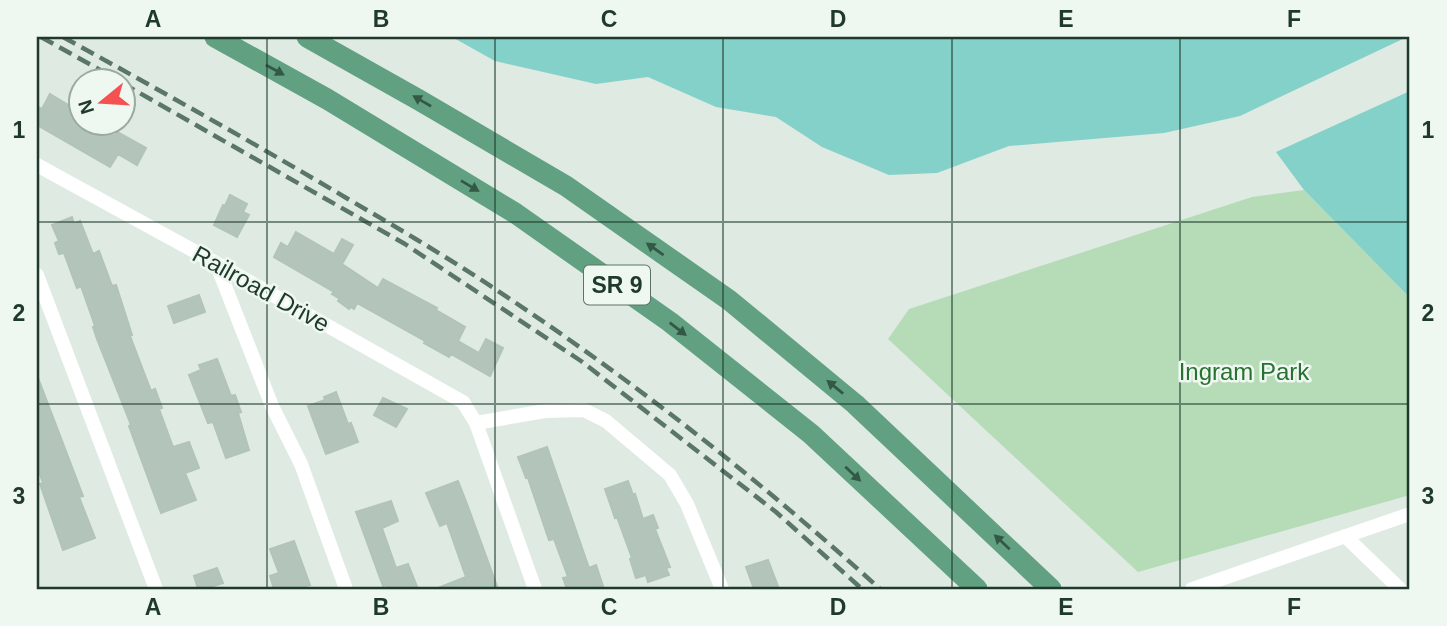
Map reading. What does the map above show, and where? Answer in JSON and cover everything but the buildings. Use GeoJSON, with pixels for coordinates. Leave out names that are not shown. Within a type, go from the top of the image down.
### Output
{"type":"FeatureCollection","features":[{"type":"Feature","properties":{"kind":"main road","name":"SR 9"},"geometry":{"type":"LineString","coordinates":[[215,37],[327,99],[515,213],[670,322],[811,434],[977,589]]}},
{"type":"Feature","properties":{"kind":"main road","name":"SR 9"},"geometry":{"type":"LineString","coordinates":[[307,37],[566,186],[729,300],[855,404],[1051,589]]}},
{"type":"Feature","properties":{"kind":"street","name":"Railroad Drive"},"geometry":{"type":"LineString","coordinates":[[37,165],[463,402],[476,423]]}},
{"type":"Feature","properties":{"kind":"street"},"geometry":{"type":"LineString","coordinates":[[216,263],[272,406],[300,464],[345,589]]}},
{"type":"Feature","properties":{"kind":"street"},"geometry":{"type":"LineString","coordinates":[[37,275],[156,589]]}},
{"type":"Feature","properties":{"kind":"street"},"geometry":{"type":"LineString","coordinates":[[535,589],[476,423],[545,411],[584,410],[606,421],[670,475],[687,504],[722,589]]}},
{"type":"Feature","properties":{"kind":"street"},"geometry":{"type":"LineString","coordinates":[[1192,589],[1410,514]]}},
{"type":"Feature","properties":{"kind":"street"},"geometry":{"type":"LineString","coordinates":[[1345,536],[1400,589]]}},
{"type":"Feature","properties":{"kind":"green space","name":"Ingram Park"},"geometry":{"type":"Polygon","coordinates":[[[1304,190],[1410,298],[1410,495],[1138,572],[888,339],[909,309],[1252,197],[1304,190]]]}},
{"type":"Feature","properties":{"kind":"water"},"geometry":{"type":"Polygon","coordinates":[[[452,37],[1407,37],[1240,116],[1164,133],[1009,146],[937,173],[889,175],[822,147],[776,117],[716,107],[648,77],[596,84],[495,61],[452,37]]]}},
{"type":"Feature","properties":{"kind":"water"},"geometry":{"type":"Polygon","coordinates":[[[1410,91],[1410,298],[1304,190],[1276,152],[1410,91]]]}},
{"type":"Feature","properties":{"kind":"railway"},"geometry":{"type":"LineString","coordinates":[[41,37],[93,66]]}},
{"type":"Feature","properties":{"kind":"railway"},"geometry":{"type":"LineString","coordinates":[[63,37],[313,178],[430,247],[510,299],[606,366],[700,437],[880,589]]}},
{"type":"Feature","properties":{"kind":"railway"},"geometry":{"type":"LineString","coordinates":[[136,91],[405,244],[581,361],[776,512],[862,589]]}}]}
